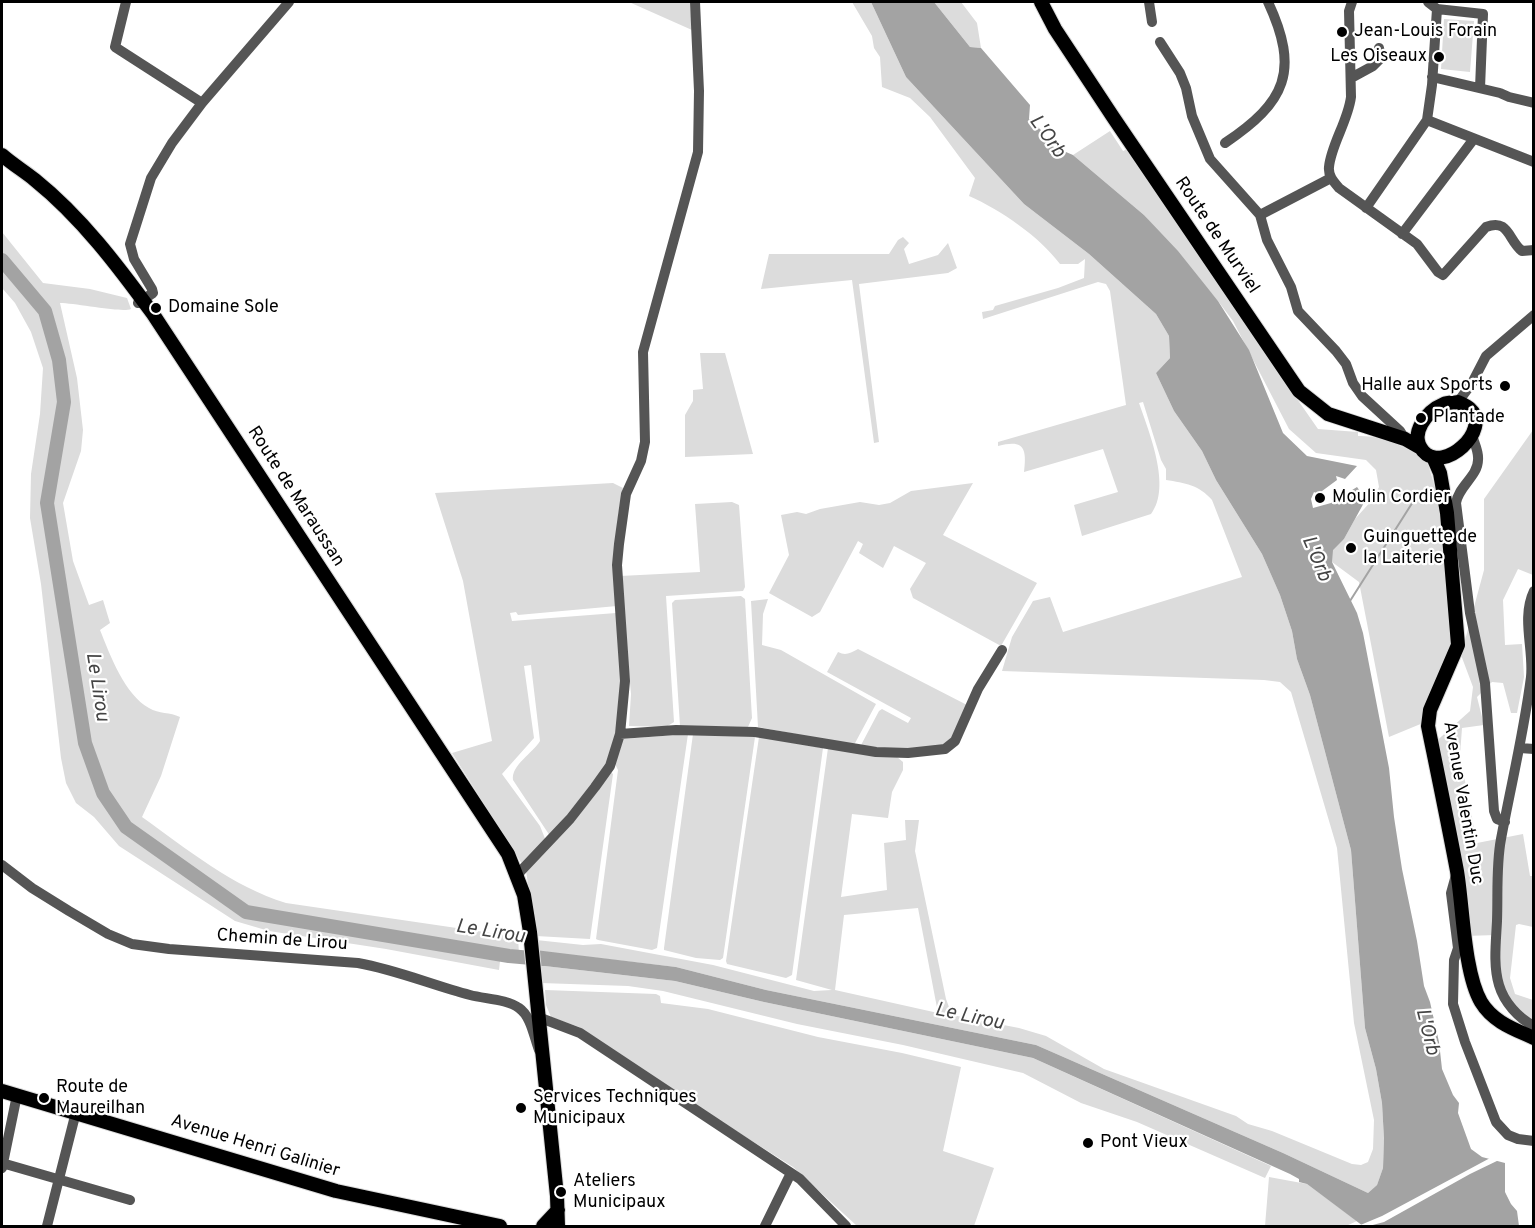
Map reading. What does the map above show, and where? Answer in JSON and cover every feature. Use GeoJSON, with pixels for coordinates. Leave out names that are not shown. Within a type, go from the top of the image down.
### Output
{"type":"FeatureCollection","features":[{"type":"Feature","properties":{"kind":"main road","name":"Route de Murviel"},"geometry":{"type":"LineString","coordinates":[[1041,2],[1055,29],[1113,117],[1299,391],[1328,414],[1414,441]]}},
{"type":"Feature","properties":{"kind":"main road","name":"Route de Maraussan"},"geometry":{"type":"LineString","coordinates":[[2,155],[20,170],[79,231],[140,302],[515,870],[524,895],[530,940],[558,1227]]}},
{"type":"Feature","properties":{"kind":"main road"},"geometry":{"type":"LineString","coordinates":[[1445,404],[1464,405],[1475,419],[1473,435],[1455,452],[1441,458],[1426,454],[1414,441],[1419,427],[1434,410],[1445,404]]}},
{"type":"Feature","properties":{"kind":"main road","name":"Avenue Valentin Duc"},"geometry":{"type":"LineString","coordinates":[[1447,513],[1448,470],[1455,452]]}},
{"type":"Feature","properties":{"kind":"main road","name":"Avenue Valentin Duc"},"geometry":{"type":"LineString","coordinates":[[1433,457],[1440,473],[1447,513],[1458,645],[1430,710],[1428,726],[1457,873],[1467,950],[1477,994],[1494,1018],[1533,1038]]}},
{"type":"Feature","properties":{"kind":"main road","name":"Avenue Henri Galinier"},"geometry":{"type":"LineString","coordinates":[[2,1091],[336,1191],[500,1227]]}},
{"type":"Feature","properties":{"kind":"main road"},"geometry":{"type":"LineString","coordinates":[[543,1227],[558,1210]]}},
{"type":"Feature","properties":{"kind":"street"},"geometry":{"type":"LineString","coordinates":[[126,2],[115,47],[202,103]]}},
{"type":"Feature","properties":{"kind":"street"},"geometry":{"type":"LineString","coordinates":[[140,302],[153,293],[134,259],[130,244],[151,178],[172,143],[202,103],[289,2]]}},
{"type":"Feature","properties":{"kind":"street"},"geometry":{"type":"LineString","coordinates":[[515,870],[570,819],[595,787],[610,766],[620,734],[625,681],[617,565],[619,544],[626,494],[641,461],[645,442],[643,352],[698,152],[699,91],[695,2]]}},
{"type":"Feature","properties":{"kind":"street"},"geometry":{"type":"LineString","coordinates":[[1149,2],[1152,22]]}},
{"type":"Feature","properties":{"kind":"street"},"geometry":{"type":"LineString","coordinates":[[1225,143],[1260,116],[1272,103],[1281,86],[1285,59],[1283,41],[1268,2]]}},
{"type":"Feature","properties":{"kind":"street"},"geometry":{"type":"LineString","coordinates":[[1428,2],[1437,9],[1483,14],[1480,88]]}},
{"type":"Feature","properties":{"kind":"street"},"geometry":{"type":"LineString","coordinates":[[1348,5],[1350,108],[1329,168],[1331,178],[1339,188],[1417,244],[1438,272],[1443,274],[1486,227],[1494,224],[1502,225],[1522,251],[1533,250]]}},
{"type":"Feature","properties":{"kind":"street"},"geometry":{"type":"LineString","coordinates":[[1366,208],[1426,120],[1437,9]]}},
{"type":"Feature","properties":{"kind":"street"},"geometry":{"type":"LineString","coordinates":[[1160,42],[1180,73],[1192,116],[1210,159],[1260,215],[1267,240],[1290,286],[1298,311],[1346,364],[1353,383],[1362,396],[1414,441]]}},
{"type":"Feature","properties":{"kind":"street"},"geometry":{"type":"LineString","coordinates":[[1351,78],[1373,66],[1381,58],[1379,48]]}},
{"type":"Feature","properties":{"kind":"street"},"geometry":{"type":"LineString","coordinates":[[1432,77],[1533,103]]}},
{"type":"Feature","properties":{"kind":"street"},"geometry":{"type":"LineString","coordinates":[[1426,120],[1533,162]]}},
{"type":"Feature","properties":{"kind":"street"},"geometry":{"type":"LineString","coordinates":[[1402,234],[1473,140]]}},
{"type":"Feature","properties":{"kind":"street"},"geometry":{"type":"LineString","coordinates":[[1260,215],[1331,178]]}},
{"type":"Feature","properties":{"kind":"street"},"geometry":{"type":"LineString","coordinates":[[1464,405],[1486,356],[1533,315]]}},
{"type":"Feature","properties":{"kind":"street"},"geometry":{"type":"LineString","coordinates":[[1473,435],[1478,452],[1477,466],[1457,495],[1456,503],[1470,613],[1485,683],[1494,811],[1497,819],[1505,822]]}},
{"type":"Feature","properties":{"kind":"street"},"geometry":{"type":"LineString","coordinates":[[1455,452],[1474,454],[1477,466]]}},
{"type":"Feature","properties":{"kind":"street"},"geometry":{"type":"LineString","coordinates":[[1533,591],[1529,601],[1528,616],[1531,674],[1499,859],[1496,956],[1499,986],[1509,1004],[1521,1018],[1533,1026]]}},
{"type":"Feature","properties":{"kind":"street"},"geometry":{"type":"LineString","coordinates":[[620,734],[676,730],[755,732],[876,752],[908,753],[945,749],[955,741],[978,689],[1002,650]]}},
{"type":"Feature","properties":{"kind":"street"},"geometry":{"type":"LineString","coordinates":[[1520,748],[1533,749]]}},
{"type":"Feature","properties":{"kind":"street","name":"Chemin de Lirou"},"geometry":{"type":"LineString","coordinates":[[2,865],[32,888],[69,911],[108,934],[132,944],[160,949],[358,963],[386,968],[470,995],[520,1008],[528,1019],[543,1061]]}},
{"type":"Feature","properties":{"kind":"street"},"geometry":{"type":"LineString","coordinates":[[1457,873],[1451,893],[1458,948],[1454,960],[1454,1004],[1465,1042],[1496,1122],[1508,1134],[1518,1139],[1533,1141]]}},
{"type":"Feature","properties":{"kind":"street"},"geometry":{"type":"LineString","coordinates":[[538,1017],[580,1033],[800,1179],[846,1227]]}},
{"type":"Feature","properties":{"kind":"street"},"geometry":{"type":"LineString","coordinates":[[17,1095],[2,1166],[130,1200]]}},
{"type":"Feature","properties":{"kind":"street"},"geometry":{"type":"LineString","coordinates":[[47,1227],[76,1112]]}},
{"type":"Feature","properties":{"kind":"street"},"geometry":{"type":"LineString","coordinates":[[765,1227],[791,1173]]}},
{"type":"Feature","properties":{"kind":"shaded area"},"geometry":{"type":"Polygon","coordinates":[[[629,2],[690,2],[692,30],[629,2]]]}},
{"type":"Feature","properties":{"kind":"shaded area"},"geometry":{"type":"Polygon","coordinates":[[[852,2],[871,2],[906,77],[1024,204],[1089,254],[1156,314],[1169,336],[1170,358],[1156,373],[1174,411],[1202,451],[1216,480],[1262,554],[1280,595],[1292,631],[1297,659],[1310,695],[1351,850],[1365,1028],[1382,1103],[1384,1140],[1383,1168],[1377,1185],[1368,1193],[1283,1153],[1036,1045],[766,990],[676,967],[536,951],[536,940],[583,945],[601,944],[713,965],[814,991],[832,990],[796,980],[828,748],[897,757],[903,762],[903,770],[892,792],[888,818],[852,814],[841,897],[887,890],[884,843],[906,840],[905,820],[919,820],[915,851],[946,999],[952,1015],[1019,1028],[1046,1036],[1104,1069],[1236,1116],[1248,1124],[1272,1131],[1352,1164],[1361,1165],[1368,1162],[1373,1149],[1374,1120],[1354,1023],[1337,848],[1291,692],[1280,682],[1264,680],[1002,671],[1012,637],[1033,601],[1050,597],[1063,632],[1242,577],[1212,500],[1197,488],[1166,480],[1166,469],[1161,460],[1143,402],[1139,403],[1157,459],[1159,489],[1157,503],[1151,514],[1082,536],[1074,505],[1118,492],[1103,449],[1024,472],[1025,457],[1022,447],[1013,444],[998,446],[998,442],[1126,405],[1110,291],[1106,284],[1098,282],[983,319],[982,312],[993,310],[995,306],[1084,278],[1085,259],[1078,264],[1060,264],[1042,244],[1019,225],[969,196],[975,178],[930,117],[910,98],[882,87],[880,57],[874,48],[872,36],[852,2]],[[918,908],[844,915],[835,990],[938,1013],[918,908]]]}},
{"type":"Feature","properties":{"kind":"shaded area"},"geometry":{"type":"Polygon","coordinates":[[[934,2],[961,2],[977,23],[981,48],[970,47],[934,2]]]}},
{"type":"Feature","properties":{"kind":"shaded area"},"geometry":{"type":"Polygon","coordinates":[[[1444,19],[1474,21],[1470,72],[1441,69],[1444,19]]]}},
{"type":"Feature","properties":{"kind":"shaded area"},"geometry":{"type":"Polygon","coordinates":[[[1110,131],[1123,151],[1128,149],[1318,429],[1358,432],[1358,436],[1386,440],[1412,451],[1427,461],[1443,513],[1454,643],[1423,723],[1389,737],[1359,582],[1332,562],[1332,550],[1344,539],[1355,519],[1373,499],[1379,487],[1376,470],[1366,460],[1316,453],[1289,429],[1233,321],[1218,301],[1144,215],[1073,155],[1110,131]]]}},
{"type":"Feature","properties":{"kind":"shaded area"},"geometry":{"type":"Polygon","coordinates":[[[2,232],[43,283],[90,289],[127,298],[131,309],[118,310],[60,303],[77,378],[83,430],[81,451],[63,503],[73,561],[89,605],[103,600],[110,623],[100,630],[119,674],[140,702],[153,710],[180,717],[161,776],[142,817],[229,877],[266,896],[286,903],[518,937],[519,954],[400,936],[399,943],[500,961],[499,970],[386,949],[269,931],[235,921],[119,846],[94,817],[76,803],[66,783],[61,758],[41,584],[30,518],[31,474],[40,414],[43,368],[31,332],[15,303],[2,288],[2,264],[42,307],[44,305],[2,257],[2,232]]]}},
{"type":"Feature","properties":{"kind":"shaded area"},"geometry":{"type":"Polygon","coordinates":[[[903,237],[909,243],[904,249],[909,264],[938,255],[948,243],[957,268],[948,273],[859,284],[879,442],[874,443],[852,280],[761,289],[769,254],[889,254],[898,240],[903,237]]]}},
{"type":"Feature","properties":{"kind":"shaded area"},"geometry":{"type":"Polygon","coordinates":[[[700,353],[725,353],[753,454],[685,457],[685,415],[693,401],[693,390],[703,389],[700,353]]]}},
{"type":"Feature","properties":{"kind":"shaded area"},"geometry":{"type":"Polygon","coordinates":[[[1533,430],[1533,575],[1518,569],[1503,600],[1505,645],[1522,644],[1524,677],[1517,713],[1511,713],[1503,683],[1492,682],[1477,697],[1484,725],[1462,728],[1460,755],[1477,843],[1523,834],[1530,876],[1533,876],[1533,927],[1516,925],[1510,978],[1515,994],[1533,1000],[1533,1026],[1503,994],[1496,935],[1465,936],[1432,745],[1470,711],[1473,687],[1461,655],[1484,570],[1484,499],[1533,430]]]}},
{"type":"Feature","properties":{"kind":"shaded area"},"geometry":{"type":"Polygon","coordinates":[[[613,483],[623,488],[616,547],[617,606],[518,615],[516,612],[510,613],[512,621],[616,613],[622,658],[618,727],[606,766],[550,836],[513,780],[515,769],[540,741],[531,665],[524,666],[534,738],[502,774],[540,826],[546,841],[522,864],[452,753],[492,741],[463,581],[435,493],[613,483]]]}},
{"type":"Feature","properties":{"kind":"shaded area"},"geometry":{"type":"Polygon","coordinates":[[[973,483],[943,535],[1037,583],[1001,646],[913,598],[910,589],[926,563],[894,546],[883,568],[859,553],[863,544],[858,541],[820,612],[812,617],[769,593],[789,555],[781,515],[797,512],[806,514],[820,509],[860,502],[879,505],[890,503],[911,491],[973,483]]]}},
{"type":"Feature","properties":{"kind":"shaded area"},"geometry":{"type":"Polygon","coordinates":[[[732,502],[739,505],[745,587],[743,591],[666,596],[674,722],[666,727],[629,726],[631,694],[620,576],[700,572],[695,504],[732,502]]]}},
{"type":"Feature","properties":{"kind":"shaded area"},"geometry":{"type":"Polygon","coordinates":[[[741,596],[745,599],[752,718],[748,727],[680,726],[672,603],[675,600],[741,596]]]}},
{"type":"Feature","properties":{"kind":"shaded area"},"geometry":{"type":"Polygon","coordinates":[[[768,599],[763,614],[762,645],[781,650],[876,704],[854,745],[758,727],[751,601],[768,599]]]}},
{"type":"Feature","properties":{"kind":"shaded area"},"geometry":{"type":"Polygon","coordinates":[[[858,649],[967,705],[953,740],[940,752],[860,747],[882,709],[908,723],[911,718],[827,672],[838,652],[846,654],[858,649]]]}},
{"type":"Feature","properties":{"kind":"shaded area"},"geometry":{"type":"Polygon","coordinates":[[[688,734],[657,948],[652,950],[598,940],[596,939],[618,770],[614,762],[623,739],[688,734]]]}},
{"type":"Feature","properties":{"kind":"shaded area"},"geometry":{"type":"Polygon","coordinates":[[[693,734],[755,737],[723,958],[720,960],[696,958],[664,950],[693,734]]]}},
{"type":"Feature","properties":{"kind":"shaded area"},"geometry":{"type":"Polygon","coordinates":[[[759,737],[823,748],[792,975],[786,978],[727,964],[726,961],[759,737]]]}},
{"type":"Feature","properties":{"kind":"shaded area"},"geometry":{"type":"Polygon","coordinates":[[[610,771],[613,774],[590,939],[536,936],[526,871],[610,771]]]}},
{"type":"Feature","properties":{"kind":"shaded area"},"geometry":{"type":"Polygon","coordinates":[[[536,965],[675,981],[764,1002],[1033,1058],[1271,1166],[1265,1178],[1137,1122],[1081,1103],[1023,1073],[903,1045],[797,1024],[663,991],[628,986],[541,983],[536,965]]]}},
{"type":"Feature","properties":{"kind":"shaded area"},"geometry":{"type":"Polygon","coordinates":[[[545,990],[656,994],[660,996],[661,1003],[708,1009],[818,1037],[961,1067],[943,1151],[994,1168],[974,1226],[857,1226],[793,1167],[624,1060],[579,1027],[551,1017],[546,1005],[545,990]]]}},
{"type":"Feature","properties":{"kind":"shaded area"},"geometry":{"type":"Polygon","coordinates":[[[1269,1177],[1307,1184],[1357,1221],[1346,1226],[1265,1226],[1269,1177]]]}},
{"type":"Feature","properties":{"kind":"water","name":"L'Orb"},"geometry":{"type":"Polygon","coordinates":[[[871,2],[934,2],[970,47],[981,48],[1030,105],[1029,119],[1041,130],[1047,144],[1073,155],[1144,215],[1178,251],[1218,301],[1249,350],[1283,433],[1307,456],[1357,466],[1345,479],[1336,476],[1337,480],[1318,494],[1314,492],[1311,499],[1313,508],[1331,503],[1357,487],[1366,499],[1344,539],[1333,550],[1332,562],[1357,613],[1363,633],[1389,768],[1402,869],[1424,986],[1439,1042],[1442,1069],[1459,1103],[1458,1113],[1471,1149],[1482,1157],[1505,1163],[1505,1192],[1517,1211],[1519,1226],[1363,1226],[1290,1174],[1033,1058],[764,1002],[675,981],[536,965],[535,950],[676,967],[766,990],[1036,1045],[1283,1153],[1368,1193],[1377,1185],[1383,1168],[1382,1103],[1365,1028],[1351,850],[1310,695],[1297,659],[1292,631],[1280,595],[1262,554],[1216,480],[1202,451],[1174,411],[1156,373],[1170,358],[1169,336],[1156,314],[1089,254],[1024,204],[906,77],[871,2]]]}},
{"type":"Feature","properties":{"kind":"pier"},"geometry":{"type":"Polygon","coordinates":[[[1492,1157],[1501,1159],[1384,1222],[1358,1226],[1382,1216],[1492,1157]]]}},
{"type":"Feature","properties":{"kind":"waterway","name":"Le Lirou"},"geometry":{"type":"LineString","coordinates":[[2,260],[45,311],[59,360],[64,402],[47,503],[85,743],[103,793],[126,827],[246,912],[509,956],[543,959]]}},
{"type":"Feature","properties":{"kind":"waterway"},"geometry":{"type":"LineString","coordinates":[[1350,601],[1416,497]]}},
{"type":"Feature","properties":{"kind":"place","name":"Jean-Louis Forain"},"geometry":{"type":"Point","coordinates":[1342,32]}},
{"type":"Feature","properties":{"kind":"place","name":"Les Oiseaux"},"geometry":{"type":"Point","coordinates":[1439,57]}},
{"type":"Feature","properties":{"kind":"place","name":"Domaine Sole"},"geometry":{"type":"Point","coordinates":[156,308]}},
{"type":"Feature","properties":{"kind":"place","name":"Halle aux Sports"},"geometry":{"type":"Point","coordinates":[1505,386]}},
{"type":"Feature","properties":{"kind":"place","name":"Plantade"},"geometry":{"type":"Point","coordinates":[1421,418]}},
{"type":"Feature","properties":{"kind":"place","name":"Moulin Cordier"},"geometry":{"type":"Point","coordinates":[1320,498]}},
{"type":"Feature","properties":{"kind":"place","name":"Guinguette de la Laiterie"},"geometry":{"type":"Point","coordinates":[1351,548]}},
{"type":"Feature","properties":{"kind":"place","name":"Route de Maureilhan"},"geometry":{"type":"Point","coordinates":[44,1098]}},
{"type":"Feature","properties":{"kind":"place","name":"Services Techniques Municipaux"},"geometry":{"type":"Point","coordinates":[521,1108]}},
{"type":"Feature","properties":{"kind":"place","name":"Pont Vieux"},"geometry":{"type":"Point","coordinates":[1088,1143]}},
{"type":"Feature","properties":{"kind":"place","name":"Ateliers Municipaux"},"geometry":{"type":"Point","coordinates":[561,1192]}}]}
